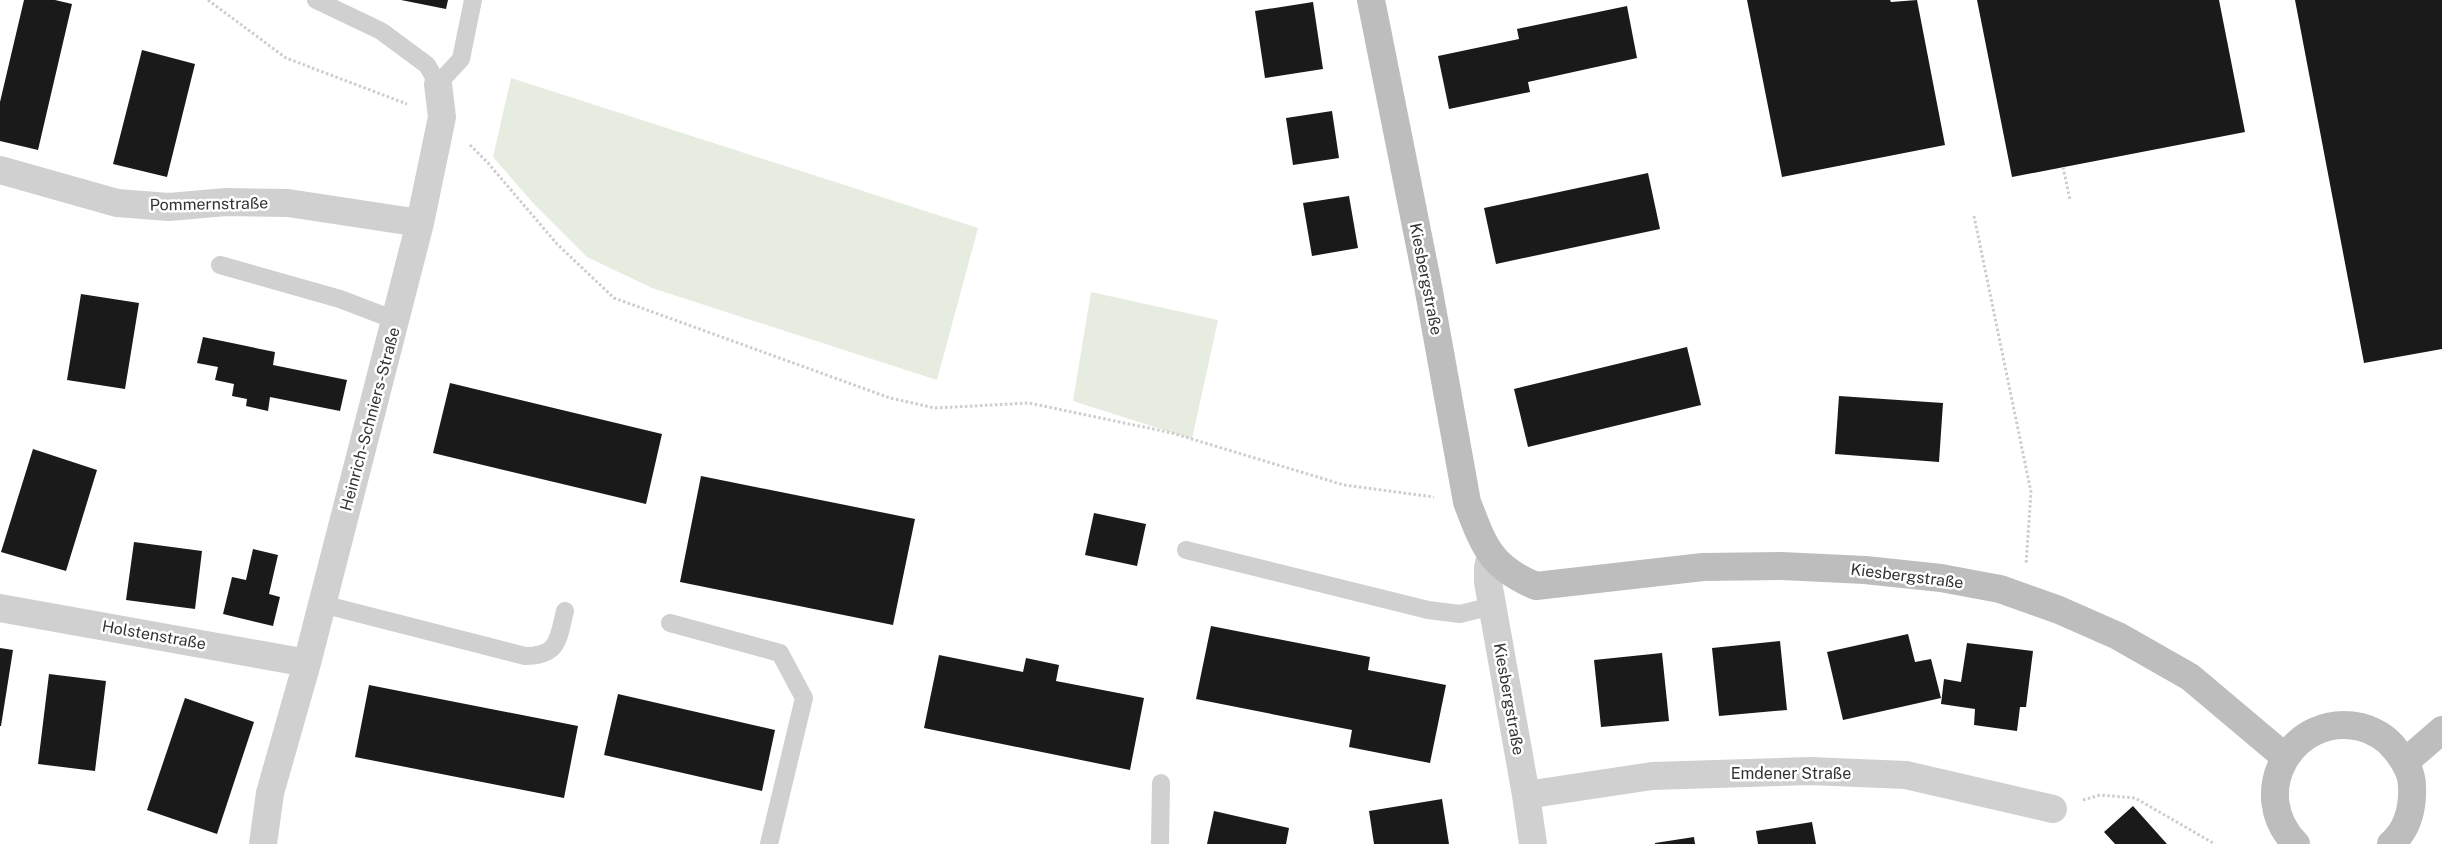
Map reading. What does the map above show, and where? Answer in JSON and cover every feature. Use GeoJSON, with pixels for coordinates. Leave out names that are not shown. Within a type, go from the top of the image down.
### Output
{"type":"FeatureCollection","features":[{"type":"Feature","properties":{"kind":"street","name":"Kiesbergstraße"},"geometry":{"type":"LineString","coordinates":[[1370,0],[1428,286],[1467,502],[1479,532],[1491,554],[1512,576],[1536,586],[1703,567],[1781,566],[1865,570],[1940,578],[2000,590],[2059,610],[2118,636],[2190,677],[2285,757]]}},
{"type":"Feature","properties":{"kind":"street","name":"Heinrich-Schniers-Straße"},"geometry":{"type":"LineString","coordinates":[[263,844],[270,793],[307,663],[420,223],[442,117],[438,84]]}},
{"type":"Feature","properties":{"kind":"street","name":"Pommernstraße"},"geometry":{"type":"LineString","coordinates":[[0,170],[117,203],[169,207],[226,202],[288,203],[420,223]]}},
{"type":"Feature","properties":{"kind":"street","name":"Kiesbergstraße"},"geometry":{"type":"LineString","coordinates":[[1491,554],[1488,582],[1533,844]]}},
{"type":"Feature","properties":{"kind":"street","name":"Holstenstraße"},"geometry":{"type":"LineString","coordinates":[[0,608],[307,663]]}},
{"type":"Feature","properties":{"kind":"street"},"geometry":{"type":"LineString","coordinates":[[2296,844],[2279,819],[2274,799],[2277,776],[2285,757],[2296,743],[2307,734],[2330,726],[2348,724],[2372,730],[2390,741],[2405,762],[2412,782],[2413,802],[2405,826],[2391,844]]}},
{"type":"Feature","properties":{"kind":"street"},"geometry":{"type":"LineString","coordinates":[[2405,762],[2442,730]]}},
{"type":"Feature","properties":{"kind":"street","name":"Emdener Straße"},"geometry":{"type":"LineString","coordinates":[[1526,795],[1652,776],[1810,771],[1906,775],[2054,809]]}},
{"type":"Feature","properties":{"kind":"lane"},"geometry":{"type":"LineString","coordinates":[[316,0],[381,31],[427,65],[438,84],[461,59],[474,0]]}},
{"type":"Feature","properties":{"kind":"lane"},"geometry":{"type":"LineString","coordinates":[[220,266],[340,299],[395,320]]}},
{"type":"Feature","properties":{"kind":"lane"},"geometry":{"type":"LineString","coordinates":[[1186,550],[1428,610],[1460,614],[1492,606]]}},
{"type":"Feature","properties":{"kind":"lane"},"geometry":{"type":"LineString","coordinates":[[322,604],[525,656],[538,656],[548,652],[556,644],[565,611]]}},
{"type":"Feature","properties":{"kind":"lane"},"geometry":{"type":"LineString","coordinates":[[670,624],[780,652],[804,698],[769,844]]}},
{"type":"Feature","properties":{"kind":"lane"},"geometry":{"type":"LineString","coordinates":[[1160,844],[1161,783]]}},
{"type":"Feature","properties":{"kind":"path"},"geometry":{"type":"LineString","coordinates":[[208,0],[286,58],[345,82],[442,117],[488,163],[557,244],[614,298],[890,398],[935,408],[1029,403],[1172,433],[1344,485],[1467,502]]}},
{"type":"Feature","properties":{"kind":"path"},"geometry":{"type":"LineString","coordinates":[[2063,167],[2070,200]]}},
{"type":"Feature","properties":{"kind":"path"},"geometry":{"type":"LineString","coordinates":[[1974,216],[2032,492],[2024,598]]}},
{"type":"Feature","properties":{"kind":"path"},"geometry":{"type":"LineString","coordinates":[[2054,809],[2100,795],[2135,798],[2215,844]]}},
{"type":"Feature","properties":{"kind":"shaded area"},"geometry":{"type":"Polygon","coordinates":[[[511,78],[978,228],[937,380],[652,288],[587,257],[534,204],[493,157],[511,78]]]}},
{"type":"Feature","properties":{"kind":"shaded area"},"geometry":{"type":"Polygon","coordinates":[[[1091,292],[1218,320],[1192,439],[1073,401],[1091,292]]]}},
{"type":"Feature","properties":{"kind":"building"},"geometry":{"type":"Polygon","coordinates":[[[24,0],[55,0],[72,4],[38,150],[0,141],[0,102],[24,0]]]}},
{"type":"Feature","properties":{"kind":"building"},"geometry":{"type":"Polygon","coordinates":[[[401,0],[448,0],[446,9],[401,0]]]}},
{"type":"Feature","properties":{"kind":"building"},"geometry":{"type":"Polygon","coordinates":[[[1747,0],[1890,0],[1891,2],[1917,0],[1945,145],[1782,177],[1747,0]]]}},
{"type":"Feature","properties":{"kind":"building"},"geometry":{"type":"Polygon","coordinates":[[[1977,0],[2219,0],[2245,132],[2012,177],[1977,0]]]}},
{"type":"Feature","properties":{"kind":"building"},"geometry":{"type":"Polygon","coordinates":[[[2295,0],[2442,0],[2442,349],[2364,363],[2295,0]]]}},
{"type":"Feature","properties":{"kind":"building"},"geometry":{"type":"Polygon","coordinates":[[[1313,2],[1323,69],[1265,78],[1255,11],[1313,2]]]}},
{"type":"Feature","properties":{"kind":"building"},"geometry":{"type":"Polygon","coordinates":[[[1627,6],[1637,58],[1528,82],[1530,92],[1449,109],[1438,56],[1519,39],[1517,29],[1627,6]]]}},
{"type":"Feature","properties":{"kind":"building"},"geometry":{"type":"Polygon","coordinates":[[[142,50],[195,64],[167,177],[113,164],[142,50]]]}},
{"type":"Feature","properties":{"kind":"building"},"geometry":{"type":"Polygon","coordinates":[[[1332,111],[1339,158],[1293,165],[1286,118],[1332,111]]]}},
{"type":"Feature","properties":{"kind":"building"},"geometry":{"type":"Polygon","coordinates":[[[1648,173],[1660,229],[1496,264],[1484,208],[1648,173]]]}},
{"type":"Feature","properties":{"kind":"building"},"geometry":{"type":"Polygon","coordinates":[[[1349,196],[1358,248],[1312,256],[1303,203],[1349,196]]]}},
{"type":"Feature","properties":{"kind":"building"},"geometry":{"type":"Polygon","coordinates":[[[81,294],[139,303],[125,389],[67,380],[81,294]]]}},
{"type":"Feature","properties":{"kind":"building"},"geometry":{"type":"Polygon","coordinates":[[[203,337],[275,352],[273,365],[347,380],[340,411],[270,397],[268,411],[246,406],[247,399],[232,396],[234,384],[215,380],[218,367],[197,363],[203,337]]]}},
{"type":"Feature","properties":{"kind":"building"},"geometry":{"type":"Polygon","coordinates":[[[1687,347],[1701,405],[1528,447],[1514,389],[1687,347]]]}},
{"type":"Feature","properties":{"kind":"building"},"geometry":{"type":"Polygon","coordinates":[[[450,383],[662,434],[646,504],[433,453],[450,383]]]}},
{"type":"Feature","properties":{"kind":"building"},"geometry":{"type":"Polygon","coordinates":[[[1839,396],[1943,403],[1939,462],[1835,454],[1839,396]]]}},
{"type":"Feature","properties":{"kind":"building"},"geometry":{"type":"Polygon","coordinates":[[[33,449],[97,470],[66,571],[1,552],[33,449]]]}},
{"type":"Feature","properties":{"kind":"building"},"geometry":{"type":"Polygon","coordinates":[[[701,476],[915,519],[893,625],[680,582],[701,476]]]}},
{"type":"Feature","properties":{"kind":"building"},"geometry":{"type":"Polygon","coordinates":[[[1094,513],[1146,524],[1137,566],[1085,555],[1094,513]]]}},
{"type":"Feature","properties":{"kind":"building"},"geometry":{"type":"Polygon","coordinates":[[[134,542],[202,551],[195,609],[126,600],[134,542]]]}},
{"type":"Feature","properties":{"kind":"building"},"geometry":{"type":"Polygon","coordinates":[[[253,549],[278,555],[269,594],[280,597],[273,626],[223,614],[232,577],[246,580],[253,549]]]}},
{"type":"Feature","properties":{"kind":"building"},"geometry":{"type":"Polygon","coordinates":[[[1211,626],[1370,657],[1368,670],[1446,685],[1430,763],[1349,747],[1352,730],[1196,699],[1211,626]]]}},
{"type":"Feature","properties":{"kind":"building"},"geometry":{"type":"Polygon","coordinates":[[[1908,634],[1915,662],[1931,659],[1941,698],[1843,720],[1827,652],[1908,634]]]}},
{"type":"Feature","properties":{"kind":"building"},"geometry":{"type":"Polygon","coordinates":[[[1780,641],[1787,710],[1719,716],[1712,648],[1780,641]]]}},
{"type":"Feature","properties":{"kind":"building"},"geometry":{"type":"Polygon","coordinates":[[[1967,643],[2033,651],[2026,707],[2020,707],[2017,731],[1974,725],[1975,709],[1941,704],[1944,679],[1961,682],[1967,643]]]}},
{"type":"Feature","properties":{"kind":"building"},"geometry":{"type":"Polygon","coordinates":[[[0,648],[13,650],[1,726],[0,726],[0,648]]]}},
{"type":"Feature","properties":{"kind":"building"},"geometry":{"type":"Polygon","coordinates":[[[1662,653],[1669,721],[1601,727],[1594,660],[1662,653]]]}},
{"type":"Feature","properties":{"kind":"building"},"geometry":{"type":"Polygon","coordinates":[[[939,655],[1023,672],[1026,658],[1059,665],[1056,681],[1144,698],[1130,770],[924,728],[939,655]]]}},
{"type":"Feature","properties":{"kind":"building"},"geometry":{"type":"Polygon","coordinates":[[[49,674],[106,681],[95,771],[38,764],[49,674]]]}},
{"type":"Feature","properties":{"kind":"building"},"geometry":{"type":"Polygon","coordinates":[[[369,685],[578,726],[564,798],[355,757],[369,685]]]}},
{"type":"Feature","properties":{"kind":"building"},"geometry":{"type":"Polygon","coordinates":[[[618,694],[775,730],[762,791],[604,755],[618,694]]]}},
{"type":"Feature","properties":{"kind":"building"},"geometry":{"type":"Polygon","coordinates":[[[185,698],[254,722],[217,834],[147,810],[185,698]]]}},
{"type":"Feature","properties":{"kind":"building"},"geometry":{"type":"Polygon","coordinates":[[[1442,799],[1449,844],[1374,844],[1369,811],[1442,799]]]}},
{"type":"Feature","properties":{"kind":"building"},"geometry":{"type":"Polygon","coordinates":[[[2133,806],[2167,844],[2115,844],[2104,832],[2133,806]]]}},
{"type":"Feature","properties":{"kind":"building"},"geometry":{"type":"Polygon","coordinates":[[[1214,811],[1289,828],[1286,844],[1207,844],[1214,811]]]}},
{"type":"Feature","properties":{"kind":"building"},"geometry":{"type":"Polygon","coordinates":[[[1812,822],[1816,844],[1758,844],[1756,831],[1812,822]]]}},
{"type":"Feature","properties":{"kind":"building"},"geometry":{"type":"Polygon","coordinates":[[[1694,837],[1695,844],[1655,844],[1655,843],[1694,837]]]}}]}
